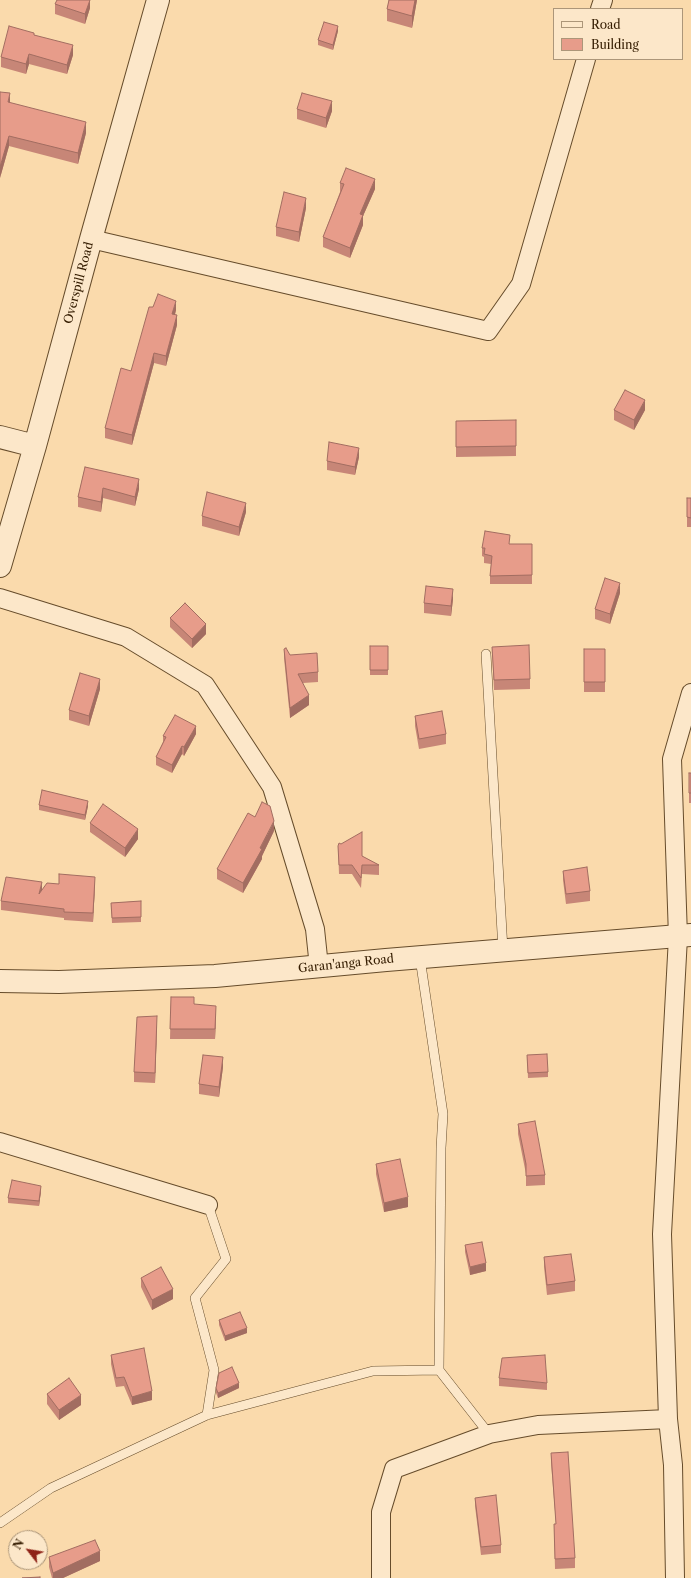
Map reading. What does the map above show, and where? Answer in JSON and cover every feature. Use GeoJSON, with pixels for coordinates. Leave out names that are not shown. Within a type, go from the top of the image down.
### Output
{"type":"FeatureCollection","features":[{"type":"Feature","properties":{"kind":"street","name":"Overspill Road"},"geometry":{"type":"LineString","coordinates":[[0,566],[35,446],[158,0]]}},
{"type":"Feature","properties":{"kind":"street"},"geometry":{"type":"LineString","coordinates":[[91,239],[488,331],[521,284],[586,60]]}},
{"type":"Feature","properties":{"kind":"street"},"geometry":{"type":"LineString","coordinates":[[0,437],[35,446]]}},
{"type":"Feature","properties":{"kind":"street"},"geometry":{"type":"LineString","coordinates":[[0,598],[126,637],[205,685],[272,786],[315,929],[319,967]]}},
{"type":"Feature","properties":{"kind":"street"},"geometry":{"type":"LineString","coordinates":[[674,1578],[673,1466],[668,1419],[662,1234],[684,936],[672,759],[691,693]]}},
{"type":"Feature","properties":{"kind":"street","name":"Garan'anga Road"},"geometry":{"type":"LineString","coordinates":[[0,980],[59,982],[215,976],[503,950],[684,936]]}},
{"type":"Feature","properties":{"kind":"street"},"geometry":{"type":"LineString","coordinates":[[0,1142],[208,1205]]}},
{"type":"Feature","properties":{"kind":"street"},"geometry":{"type":"LineString","coordinates":[[381,1578],[381,1512],[394,1469],[489,1434],[538,1425],[668,1419]]}},
{"type":"Feature","properties":{"kind":"lane"},"geometry":{"type":"LineString","coordinates":[[486,654],[503,950]]}},
{"type":"Feature","properties":{"kind":"lane"},"geometry":{"type":"LineString","coordinates":[[420,958],[443,1114],[441,1148],[439,1370],[489,1434]]}},
{"type":"Feature","properties":{"kind":"lane"},"geometry":{"type":"LineString","coordinates":[[207,1415],[214,1370],[195,1298],[226,1259],[208,1205]]}},
{"type":"Feature","properties":{"kind":"lane"},"geometry":{"type":"LineString","coordinates":[[0,1523],[51,1488],[207,1415],[373,1371],[439,1370]]}},
{"type":"Feature","properties":{"kind":"building"},"geometry":{"type":"Polygon","coordinates":[[[57,0],[90,0],[85,14],[55,4],[57,0]]]}},
{"type":"Feature","properties":{"kind":"building"},"geometry":{"type":"Polygon","coordinates":[[[389,0],[415,0],[412,16],[387,9],[389,0]]]}},
{"type":"Feature","properties":{"kind":"building"},"geometry":{"type":"Polygon","coordinates":[[[324,22],[338,26],[333,45],[318,40],[324,22]]]}},
{"type":"Feature","properties":{"kind":"building"},"geometry":{"type":"Polygon","coordinates":[[[9,26],[34,33],[34,35],[73,45],[67,65],[29,54],[26,64],[1,57],[9,26]]]}},
{"type":"Feature","properties":{"kind":"building"},"geometry":{"type":"Polygon","coordinates":[[[0,92],[10,93],[8,102],[86,122],[78,153],[9,136],[0,167],[0,92]]]}},
{"type":"Feature","properties":{"kind":"building"},"geometry":{"type":"Polygon","coordinates":[[[302,93],[332,101],[326,118],[297,109],[302,93]]]}},
{"type":"Feature","properties":{"kind":"building"},"geometry":{"type":"Polygon","coordinates":[[[346,168],[375,179],[360,214],[363,215],[350,248],[323,237],[344,184],[340,183],[346,168]]]}},
{"type":"Feature","properties":{"kind":"building"},"geometry":{"type":"Polygon","coordinates":[[[284,192],[306,198],[299,232],[276,227],[284,192]]]}},
{"type":"Feature","properties":{"kind":"building"},"geometry":{"type":"Polygon","coordinates":[[[158,294],[176,301],[172,314],[177,315],[166,356],[154,353],[132,435],[105,428],[121,368],[131,371],[149,307],[153,307],[158,294]]]}},
{"type":"Feature","properties":{"kind":"building"},"geometry":{"type":"Polygon","coordinates":[[[625,390],[645,400],[634,420],[614,410],[625,390]]]}},
{"type":"Feature","properties":{"kind":"building"},"geometry":{"type":"Polygon","coordinates":[[[516,420],[516,446],[456,447],[456,421],[516,420]]]}},
{"type":"Feature","properties":{"kind":"building"},"geometry":{"type":"Polygon","coordinates":[[[329,442],[359,448],[355,467],[327,461],[329,442]]]}},
{"type":"Feature","properties":{"kind":"building"},"geometry":{"type":"Polygon","coordinates":[[[85,467],[139,479],[135,497],[103,488],[101,502],[78,497],[85,467]]]}},
{"type":"Feature","properties":{"kind":"building"},"geometry":{"type":"Polygon","coordinates":[[[207,492],[246,503],[239,527],[202,516],[207,492]]]}},
{"type":"Feature","properties":{"kind":"building"},"geometry":{"type":"Polygon","coordinates":[[[687,498],[691,498],[691,518],[687,517],[687,498]]]}},
{"type":"Feature","properties":{"kind":"building"},"geometry":{"type":"Polygon","coordinates":[[[485,531],[510,535],[509,544],[532,544],[532,575],[490,576],[492,556],[484,554],[485,548],[482,548],[485,531]]]}},
{"type":"Feature","properties":{"kind":"building"},"geometry":{"type":"Polygon","coordinates":[[[605,578],[620,583],[610,614],[595,609],[605,578]]]}},
{"type":"Feature","properties":{"kind":"building"},"geometry":{"type":"Polygon","coordinates":[[[426,586],[453,589],[451,606],[424,603],[426,586]]]}},
{"type":"Feature","properties":{"kind":"building"},"geometry":{"type":"Polygon","coordinates":[[[185,603],[206,624],[192,639],[170,618],[185,603]]]}},
{"type":"Feature","properties":{"kind":"building"},"geometry":{"type":"Polygon","coordinates":[[[529,645],[530,679],[494,680],[492,647],[529,645]]]}},
{"type":"Feature","properties":{"kind":"building"},"geometry":{"type":"Polygon","coordinates":[[[370,646],[388,646],[388,670],[370,670],[370,646]]]}},
{"type":"Feature","properties":{"kind":"building"},"geometry":{"type":"Polygon","coordinates":[[[286,648],[290,655],[317,653],[318,672],[298,674],[309,695],[290,708],[284,649],[286,648]]]}},
{"type":"Feature","properties":{"kind":"building"},"geometry":{"type":"Polygon","coordinates":[[[584,649],[605,649],[605,682],[584,682],[584,649]]]}},
{"type":"Feature","properties":{"kind":"building"},"geometry":{"type":"Polygon","coordinates":[[[80,673],[100,679],[89,716],[69,710],[80,673]]]}},
{"type":"Feature","properties":{"kind":"building"},"geometry":{"type":"Polygon","coordinates":[[[442,711],[446,734],[419,739],[415,716],[442,711]]]}},
{"type":"Feature","properties":{"kind":"building"},"geometry":{"type":"Polygon","coordinates":[[[175,715],[196,726],[184,747],[182,746],[172,765],[156,757],[166,737],[163,736],[175,715]]]}},
{"type":"Feature","properties":{"kind":"building"},"geometry":{"type":"Polygon","coordinates":[[[689,773],[691,773],[691,793],[689,793],[689,773]]]}},
{"type":"Feature","properties":{"kind":"building"},"geometry":{"type":"Polygon","coordinates":[[[42,790],[88,801],[85,815],[39,805],[42,790]]]}},
{"type":"Feature","properties":{"kind":"building"},"geometry":{"type":"Polygon","coordinates":[[[262,802],[270,806],[274,821],[260,848],[262,849],[243,883],[217,869],[248,813],[255,817],[262,802]]]}},
{"type":"Feature","properties":{"kind":"building"},"geometry":{"type":"Polygon","coordinates":[[[103,804],[138,829],[125,848],[90,823],[103,804]]]}},
{"type":"Feature","properties":{"kind":"building"},"geometry":{"type":"Polygon","coordinates":[[[362,832],[362,856],[379,865],[362,865],[361,878],[352,865],[339,865],[338,846],[339,843],[341,844],[362,832]]]}},
{"type":"Feature","properties":{"kind":"building"},"geometry":{"type":"Polygon","coordinates":[[[587,867],[590,891],[566,894],[563,871],[587,867]]]}},
{"type":"Feature","properties":{"kind":"building"},"geometry":{"type":"Polygon","coordinates":[[[59,874],[95,877],[93,913],[64,912],[64,909],[1,901],[6,877],[42,882],[39,894],[47,883],[59,884],[59,874]]]}},
{"type":"Feature","properties":{"kind":"building"},"geometry":{"type":"Polygon","coordinates":[[[141,901],[141,917],[112,918],[111,903],[141,901]]]}},
{"type":"Feature","properties":{"kind":"building"},"geometry":{"type":"Polygon","coordinates":[[[171,997],[194,997],[194,1004],[216,1006],[215,1029],[170,1029],[171,997]]]}},
{"type":"Feature","properties":{"kind":"building"},"geometry":{"type":"Polygon","coordinates":[[[157,1016],[155,1073],[134,1072],[137,1017],[157,1016]]]}},
{"type":"Feature","properties":{"kind":"building"},"geometry":{"type":"Polygon","coordinates":[[[547,1054],[548,1072],[528,1073],[527,1055],[547,1054]]]}},
{"type":"Feature","properties":{"kind":"building"},"geometry":{"type":"Polygon","coordinates":[[[203,1055],[223,1057],[219,1087],[199,1084],[203,1055]]]}},
{"type":"Feature","properties":{"kind":"building"},"geometry":{"type":"Polygon","coordinates":[[[535,1121],[545,1175],[526,1176],[526,1164],[518,1124],[535,1121]]]}},
{"type":"Feature","properties":{"kind":"building"},"geometry":{"type":"Polygon","coordinates":[[[400,1159],[408,1197],[384,1203],[376,1164],[400,1159]]]}},
{"type":"Feature","properties":{"kind":"building"},"geometry":{"type":"Polygon","coordinates":[[[12,1180],[41,1186],[39,1201],[8,1198],[12,1180]]]}},
{"type":"Feature","properties":{"kind":"building"},"geometry":{"type":"Polygon","coordinates":[[[482,1242],[486,1263],[470,1267],[465,1245],[482,1242]]]}},
{"type":"Feature","properties":{"kind":"building"},"geometry":{"type":"Polygon","coordinates":[[[571,1254],[575,1281],[547,1285],[544,1257],[571,1254]]]}},
{"type":"Feature","properties":{"kind":"building"},"geometry":{"type":"Polygon","coordinates":[[[161,1267],[173,1289],[152,1300],[141,1278],[161,1267]]]}},
{"type":"Feature","properties":{"kind":"building"},"geometry":{"type":"Polygon","coordinates":[[[240,1312],[247,1328],[225,1336],[219,1320],[240,1312]]]}},
{"type":"Feature","properties":{"kind":"building"},"geometry":{"type":"Polygon","coordinates":[[[144,1348],[152,1391],[132,1397],[124,1377],[116,1378],[111,1355],[144,1348]]]}},
{"type":"Feature","properties":{"kind":"building"},"geometry":{"type":"Polygon","coordinates":[[[545,1355],[547,1383],[499,1378],[502,1358],[545,1355]]]}},
{"type":"Feature","properties":{"kind":"building"},"geometry":{"type":"Polygon","coordinates":[[[232,1367],[239,1383],[218,1393],[216,1388],[219,1373],[232,1367]]]}},
{"type":"Feature","properties":{"kind":"building"},"geometry":{"type":"Polygon","coordinates":[[[69,1378],[81,1395],[59,1410],[47,1394],[69,1378]]]}},
{"type":"Feature","properties":{"kind":"building"},"geometry":{"type":"Polygon","coordinates":[[[568,1452],[575,1558],[555,1559],[554,1524],[556,1524],[551,1453],[568,1452]]]}},
{"type":"Feature","properties":{"kind":"building"},"geometry":{"type":"Polygon","coordinates":[[[496,1495],[501,1545],[481,1547],[475,1498],[496,1495]]]}},
{"type":"Feature","properties":{"kind":"building"},"geometry":{"type":"Polygon","coordinates":[[[95,1540],[100,1551],[53,1573],[49,1557],[95,1540]]]}}]}
